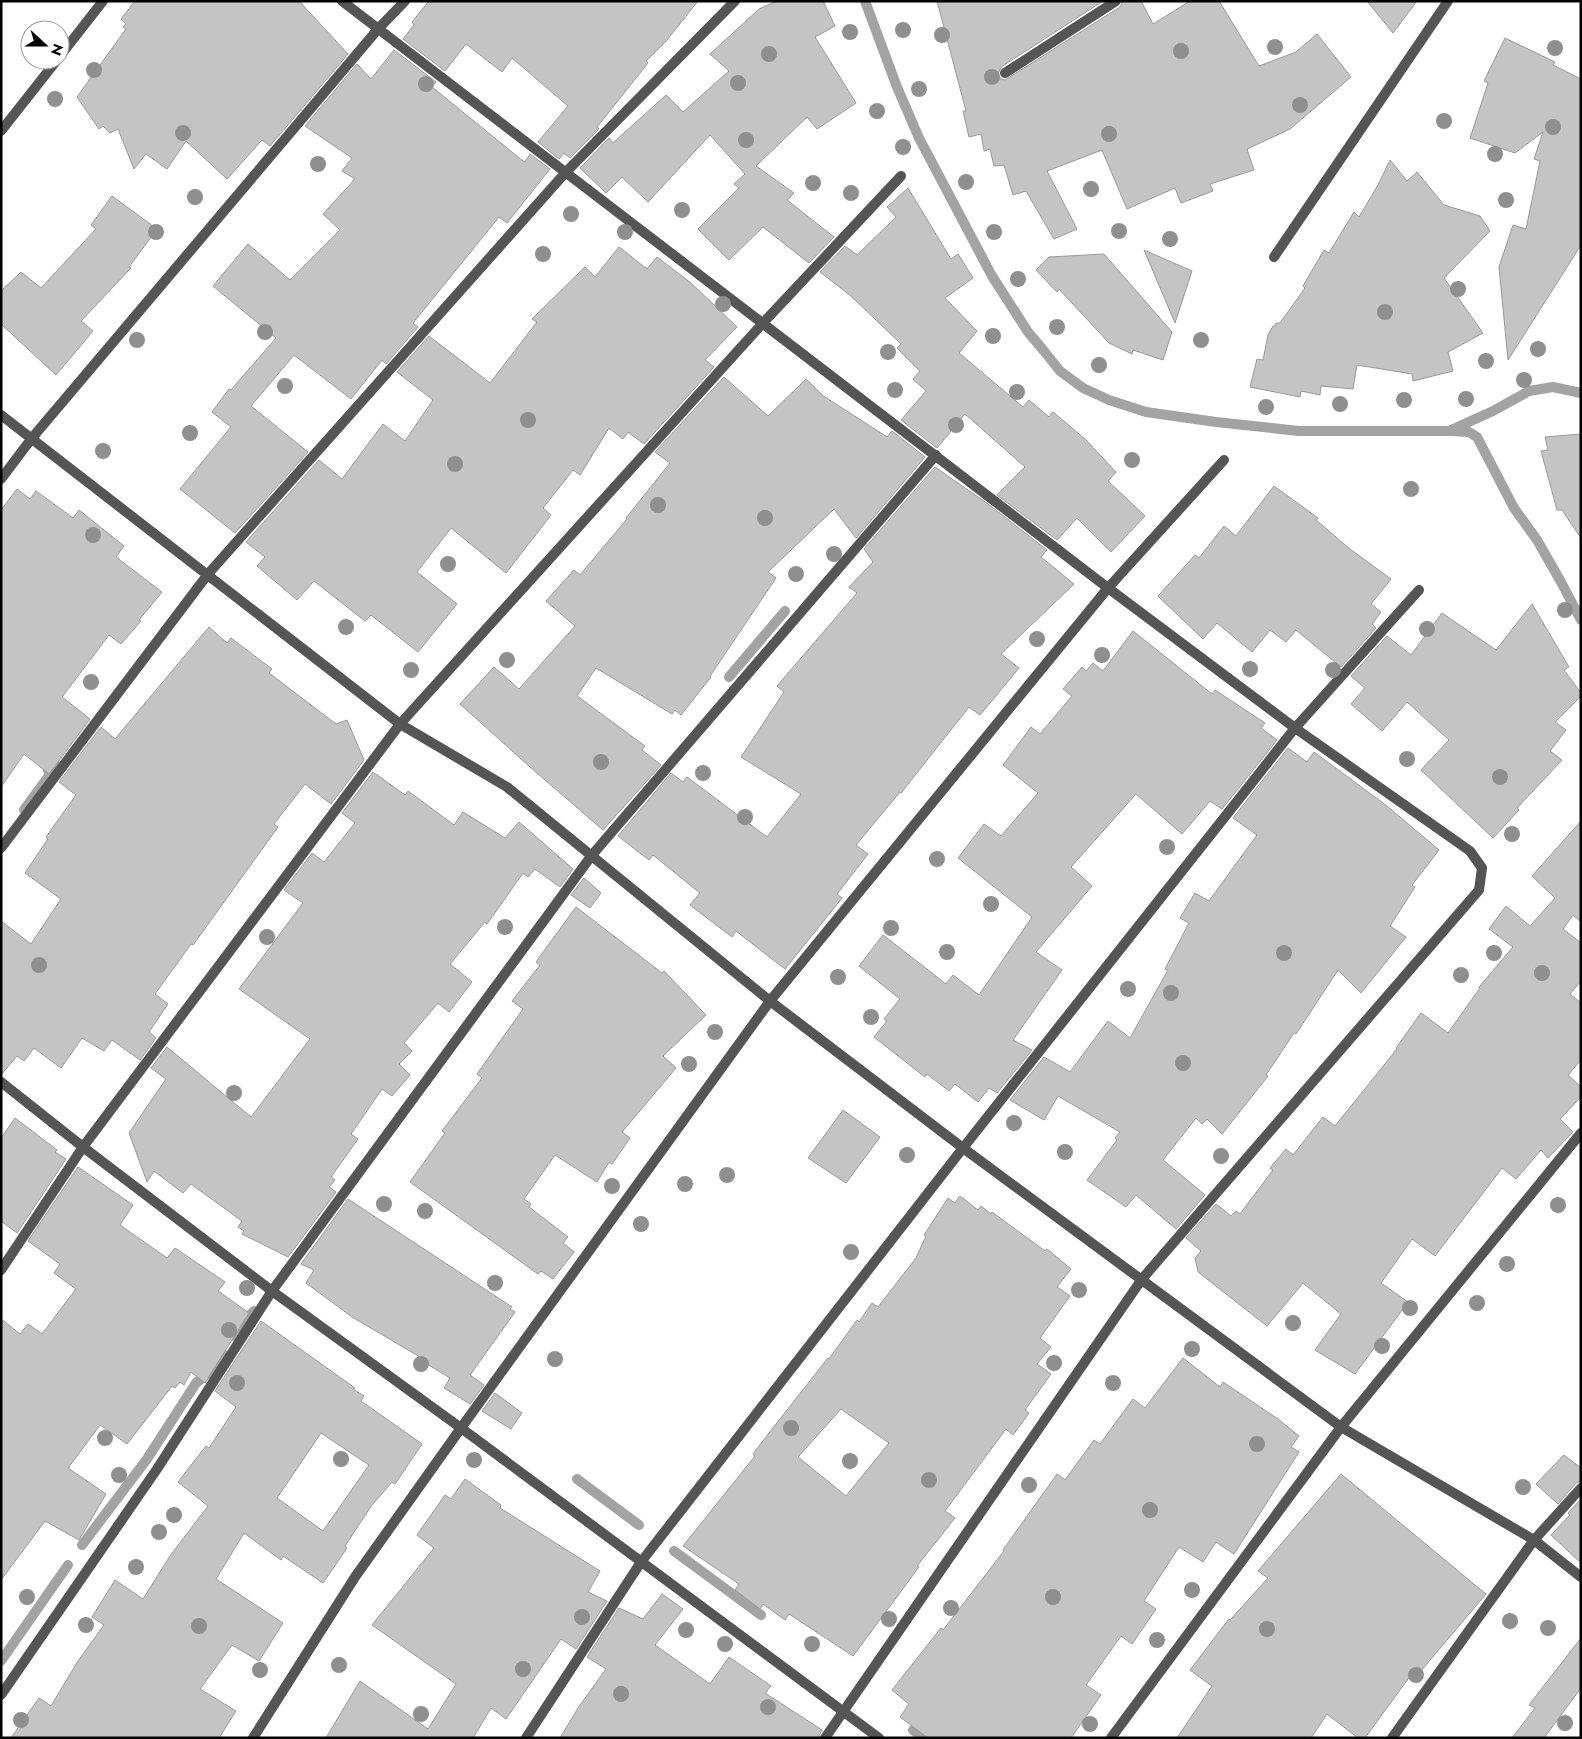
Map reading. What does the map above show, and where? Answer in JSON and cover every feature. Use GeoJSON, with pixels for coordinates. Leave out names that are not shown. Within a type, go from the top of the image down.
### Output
{"type":"FeatureCollection","features":[{"type":"Feature","properties":{"kind":"street"},"geometry":{"type":"LineString","coordinates":[[70,43],[103,1]]}},
{"type":"Feature","properties":{"kind":"street"},"geometry":{"type":"LineString","coordinates":[[342,1],[1108,588],[1295,728],[1470,851],[1482,868],[1479,890],[1142,1279],[825,1738]]}},
{"type":"Feature","properties":{"kind":"street"},"geometry":{"type":"LineString","coordinates":[[1,479],[32,438],[378,29],[405,1]]}},
{"type":"Feature","properties":{"kind":"street"},"geometry":{"type":"LineString","coordinates":[[1,848],[208,574],[566,172],[735,1]]}},
{"type":"Feature","properties":{"kind":"street"},"geometry":{"type":"LineString","coordinates":[[1005,73],[1116,1]]}},
{"type":"Feature","properties":{"kind":"street"},"geometry":{"type":"LineString","coordinates":[[1274,257],[1448,1]]}},
{"type":"Feature","properties":{"kind":"street"},"geometry":{"type":"LineString","coordinates":[[1,131],[49,70]]}},
{"type":"Feature","properties":{"kind":"street"},"geometry":{"type":"LineString","coordinates":[[1,1270],[83,1147],[400,724],[764,323],[901,176]]}},
{"type":"Feature","properties":{"kind":"street"},"geometry":{"type":"LineString","coordinates":[[1,415],[400,724],[507,787],[770,1001],[963,1148],[1341,1427],[1534,1540],[1581,1577]]}},
{"type":"Feature","properties":{"kind":"street"},"geometry":{"type":"LineString","coordinates":[[1,1695],[157,1469],[272,1291],[592,855],[936,455]]}},
{"type":"Feature","properties":{"kind":"street"},"geometry":{"type":"LineString","coordinates":[[253,1738],[356,1577],[461,1428],[770,1001],[1108,588],[1224,460]]}},
{"type":"Feature","properties":{"kind":"street"},"geometry":{"type":"LineString","coordinates":[[526,1738],[641,1562],[963,1148],[1295,728],[1419,590]]}},
{"type":"Feature","properties":{"kind":"street"},"geometry":{"type":"LineString","coordinates":[[1,1082],[272,1291],[461,1428],[879,1738]]}},
{"type":"Feature","properties":{"kind":"street"},"geometry":{"type":"LineString","coordinates":[[1111,1738],[1341,1427],[1581,1133]]}},
{"type":"Feature","properties":{"kind":"street"},"geometry":{"type":"LineString","coordinates":[[1392,1738],[1534,1540],[1581,1488]]}},
{"type":"Feature","properties":{"kind":"building"},"geometry":{"type":"Polygon","coordinates":[[[135,1],[299,1],[348,54],[270,146],[262,140],[227,179],[186,141],[167,169],[146,154],[134,169],[118,129],[110,133],[103,126],[99,129],[77,97],[126,29],[123,27],[126,24],[121,19],[135,1]]]}},
{"type":"Feature","properties":{"kind":"building"},"geometry":{"type":"Polygon","coordinates":[[[429,1],[698,1],[667,40],[646,61],[648,63],[597,127],[599,129],[570,158],[564,153],[559,159],[538,142],[568,106],[512,58],[502,72],[466,44],[445,71],[403,39],[414,25],[412,22],[429,1]]]}},
{"type":"Feature","properties":{"kind":"building"},"geometry":{"type":"Polygon","coordinates":[[[777,1],[823,1],[835,26],[815,37],[856,103],[817,129],[807,117],[756,166],[794,193],[787,200],[834,237],[809,263],[763,227],[729,260],[698,229],[739,188],[734,184],[745,174],[710,135],[648,202],[622,177],[606,193],[580,168],[609,138],[613,143],[666,95],[683,112],[729,71],[710,54],[759,9],[777,1]]]}},
{"type":"Feature","properties":{"kind":"building"},"geometry":{"type":"Polygon","coordinates":[[[937,1],[1103,1],[1001,67],[998,74],[1001,79],[1005,80],[1120,7],[1123,1],[1141,1],[1153,24],[1190,1],[1219,1],[1259,66],[1296,52],[1317,34],[1351,77],[1290,129],[1247,149],[1254,170],[1210,184],[1213,191],[1181,203],[1175,188],[1127,209],[1102,150],[1047,171],[1077,229],[1054,239],[1026,191],[1013,195],[1004,165],[994,166],[990,149],[984,151],[981,134],[969,137],[963,111],[966,111],[937,1]]]}},
{"type":"Feature","properties":{"kind":"building"},"geometry":{"type":"Polygon","coordinates":[[[1367,1],[1417,1],[1393,33],[1367,1]]]}},
{"type":"Feature","properties":{"kind":"building"},"geometry":{"type":"Polygon","coordinates":[[[1505,38],[1555,62],[1553,65],[1581,79],[1581,245],[1508,360],[1499,267],[1513,225],[1526,229],[1540,161],[1534,159],[1543,132],[1515,153],[1470,138],[1488,83],[1484,81],[1505,38]]]}},
{"type":"Feature","properties":{"kind":"building"},"geometry":{"type":"Polygon","coordinates":[[[394,50],[436,82],[432,87],[523,161],[525,162],[530,154],[550,169],[507,223],[499,217],[413,323],[418,327],[386,364],[382,360],[351,399],[294,355],[251,406],[308,452],[235,533],[180,489],[231,427],[212,412],[229,389],[231,390],[276,338],[213,286],[248,244],[290,280],[340,230],[323,214],[355,179],[342,171],[352,158],[305,126],[357,64],[371,79],[394,50]]]}},
{"type":"Feature","properties":{"kind":"building"},"geometry":{"type":"Polygon","coordinates":[[[1390,160],[1407,181],[1417,172],[1444,205],[1480,216],[1490,231],[1444,278],[1483,333],[1448,352],[1453,371],[1413,381],[1412,374],[1357,365],[1353,389],[1321,386],[1320,395],[1301,391],[1300,397],[1250,387],[1257,359],[1263,360],[1268,335],[1273,326],[1276,323],[1280,323],[1305,288],[1303,286],[1324,250],[1329,253],[1354,212],[1359,217],[1390,160]]]}},
{"type":"Feature","properties":{"kind":"building"},"geometry":{"type":"Polygon","coordinates":[[[908,188],[951,259],[958,254],[973,278],[945,298],[977,331],[959,353],[1023,407],[1029,400],[1049,417],[1053,412],[1085,439],[1116,472],[1108,481],[1145,516],[1111,552],[1077,518],[1057,540],[997,495],[1025,467],[965,414],[937,448],[901,420],[926,391],[913,379],[920,371],[897,348],[901,344],[851,296],[820,272],[845,246],[857,255],[896,217],[887,207],[908,188]]]}},
{"type":"Feature","properties":{"kind":"building"},"geometry":{"type":"Polygon","coordinates":[[[112,196],[157,229],[129,267],[131,268],[81,321],[93,331],[56,375],[1,324],[1,291],[21,272],[41,288],[96,229],[91,225],[112,196]]]}},
{"type":"Feature","properties":{"kind":"building"},"geometry":{"type":"Polygon","coordinates":[[[619,247],[647,269],[657,257],[691,283],[737,327],[705,360],[714,367],[644,444],[628,432],[623,439],[609,428],[580,475],[573,470],[543,508],[551,515],[506,573],[451,528],[417,572],[457,604],[418,652],[371,615],[365,621],[314,581],[297,600],[257,566],[265,557],[246,542],[319,460],[342,479],[383,424],[405,441],[433,400],[397,372],[429,336],[490,383],[537,322],[532,319],[585,267],[595,277],[619,247]]]}},
{"type":"Feature","properties":{"kind":"building"},"geometry":{"type":"Polygon","coordinates":[[[1144,250],[1192,271],[1175,323],[1144,250]]]}},
{"type":"Feature","properties":{"kind":"building"},"geometry":{"type":"Polygon","coordinates":[[[1104,254],[1172,332],[1163,360],[1133,350],[1132,354],[1109,343],[1059,289],[1057,292],[1036,270],[1049,257],[1104,254]]]}},
{"type":"Feature","properties":{"kind":"building"},"geometry":{"type":"Polygon","coordinates":[[[724,377],[768,416],[806,379],[822,395],[887,437],[892,431],[925,457],[856,538],[834,509],[768,572],[776,578],[711,677],[681,715],[675,710],[672,714],[596,668],[577,696],[645,746],[642,750],[661,765],[603,830],[460,704],[494,667],[519,689],[575,626],[546,601],[574,570],[580,575],[627,519],[670,463],[655,452],[724,377]]]}},
{"type":"Feature","properties":{"kind":"building"},"geometry":{"type":"Polygon","coordinates":[[[1581,434],[1581,538],[1562,510],[1557,510],[1541,451],[1548,450],[1545,437],[1581,434]]]}},
{"type":"Feature","properties":{"kind":"building"},"geometry":{"type":"Polygon","coordinates":[[[935,467],[988,504],[1047,550],[1041,557],[1074,584],[1001,654],[1019,668],[980,715],[969,707],[901,793],[856,845],[868,854],[837,894],[842,898],[785,969],[736,931],[732,937],[690,905],[700,893],[653,855],[649,860],[618,836],[671,773],[683,782],[687,777],[767,837],[801,794],[741,757],[784,692],[777,686],[857,593],[849,587],[873,562],[864,549],[935,467]]]}},
{"type":"Feature","properties":{"kind":"building"},"geometry":{"type":"Polygon","coordinates":[[[1274,486],[1318,518],[1316,520],[1350,549],[1391,579],[1371,604],[1381,612],[1372,624],[1376,628],[1341,667],[1296,630],[1286,642],[1270,630],[1252,652],[1217,623],[1203,639],[1158,596],[1195,555],[1199,558],[1224,526],[1236,536],[1274,486]]]}},
{"type":"Feature","properties":{"kind":"building"},"geometry":{"type":"Polygon","coordinates":[[[17,489],[30,499],[36,491],[73,518],[79,510],[124,546],[116,557],[162,592],[121,644],[109,635],[62,697],[90,719],[49,774],[24,754],[1,787],[1,510],[17,489]]]}},
{"type":"Feature","properties":{"kind":"building"},"geometry":{"type":"Polygon","coordinates":[[[1532,604],[1569,667],[1564,670],[1581,693],[1581,696],[1555,722],[1566,730],[1550,751],[1562,760],[1517,808],[1519,810],[1493,838],[1421,770],[1449,740],[1407,702],[1382,731],[1351,704],[1365,688],[1351,676],[1387,636],[1411,655],[1442,613],[1496,650],[1532,604]]]}},
{"type":"Feature","properties":{"kind":"building"},"geometry":{"type":"Polygon","coordinates":[[[209,627],[227,643],[231,638],[272,669],[269,673],[336,724],[347,720],[364,760],[331,804],[305,784],[274,824],[278,827],[193,945],[191,944],[155,994],[168,1004],[149,1032],[156,1038],[140,1060],[112,1040],[104,1051],[82,1038],[61,1068],[34,1048],[24,1061],[17,1056],[1,1075],[1,921],[31,944],[61,899],[25,873],[48,839],[46,837],[76,795],[59,782],[101,727],[115,739],[209,627]]]}},
{"type":"Feature","properties":{"kind":"building"},"geometry":{"type":"Polygon","coordinates":[[[1133,631],[1212,694],[1215,690],[1265,723],[1261,728],[1277,740],[1222,809],[1210,801],[1182,834],[1136,794],[1071,867],[1092,886],[1036,952],[1062,970],[1013,1040],[1032,1050],[997,1093],[989,1088],[978,1102],[955,1084],[949,1091],[927,1074],[925,1077],[874,1037],[887,1021],[884,1019],[900,999],[859,966],[883,935],[946,984],[953,975],[979,995],[1032,917],[958,858],[984,824],[1001,836],[1038,793],[1003,765],[1031,727],[1040,734],[1072,696],[1063,689],[1082,667],[1086,671],[1093,663],[1103,671],[1133,631]]]}},
{"type":"Feature","properties":{"kind":"building"},"geometry":{"type":"Polygon","coordinates":[[[1288,748],[1307,762],[1314,752],[1387,806],[1439,850],[1412,885],[1415,887],[1390,926],[1406,937],[1361,993],[1338,970],[1296,1034],[1294,1033],[1266,1075],[1268,1076],[1222,1134],[1207,1119],[1202,1124],[1196,1118],[1163,1160],[1205,1195],[1176,1229],[1136,1195],[1126,1207],[1087,1180],[1117,1140],[1115,1138],[1120,1132],[1058,1096],[1044,1120],[1010,1100],[1044,1057],[1070,1072],[1108,1021],[1130,1038],[1168,970],[1165,969],[1189,923],[1180,918],[1195,893],[1209,901],[1257,835],[1233,818],[1288,748]]]}},
{"type":"Feature","properties":{"kind":"building"},"geometry":{"type":"Polygon","coordinates":[[[373,772],[405,795],[408,791],[454,825],[463,812],[505,838],[519,822],[573,869],[560,887],[535,869],[528,877],[523,873],[487,924],[485,922],[450,964],[472,982],[449,1012],[438,1003],[404,1043],[412,1051],[399,1064],[410,1075],[392,1096],[382,1089],[351,1134],[358,1139],[331,1177],[335,1180],[329,1187],[336,1192],[288,1257],[242,1234],[244,1231],[238,1227],[242,1221],[191,1184],[183,1193],[154,1171],[147,1182],[129,1133],[166,1079],[151,1068],[167,1047],[251,1117],[310,1039],[239,989],[303,903],[284,890],[312,853],[324,862],[355,823],[342,813],[373,772]]]}},
{"type":"Feature","properties":{"kind":"building"},"geometry":{"type":"Polygon","coordinates":[[[1581,821],[1581,922],[1573,915],[1563,929],[1581,943],[1581,981],[1570,994],[1581,1003],[1581,1060],[1568,1075],[1581,1087],[1581,1097],[1560,1119],[1573,1132],[1548,1158],[1541,1150],[1516,1179],[1502,1168],[1435,1256],[1412,1239],[1381,1283],[1408,1302],[1355,1374],[1315,1350],[1341,1314],[1303,1283],[1267,1326],[1198,1272],[1195,1258],[1201,1251],[1186,1238],[1216,1204],[1231,1216],[1236,1211],[1240,1214],[1273,1170],[1270,1168],[1286,1149],[1293,1155],[1323,1117],[1335,1126],[1397,1049],[1421,1013],[1448,1033],[1479,987],[1513,947],[1489,929],[1506,906],[1530,926],[1555,898],[1532,876],[1581,821]]]}},
{"type":"Feature","properties":{"kind":"building"},"geometry":{"type":"Polygon","coordinates":[[[584,878],[601,893],[590,908],[571,895],[584,878]]]}},
{"type":"Feature","properties":{"kind":"building"},"geometry":{"type":"Polygon","coordinates":[[[576,907],[662,973],[664,971],[706,1015],[663,1056],[676,1068],[622,1132],[630,1138],[612,1164],[609,1162],[597,1182],[555,1155],[524,1199],[531,1204],[529,1207],[568,1237],[563,1243],[574,1252],[553,1279],[541,1271],[538,1274],[410,1182],[445,1133],[442,1131],[482,1078],[477,1074],[523,1009],[512,1001],[540,965],[536,962],[576,907]]]}},
{"type":"Feature","properties":{"kind":"building"},"geometry":{"type":"Polygon","coordinates":[[[843,1110],[880,1137],[846,1183],[808,1158],[843,1110]]]}},
{"type":"Feature","properties":{"kind":"building"},"geometry":{"type":"Polygon","coordinates":[[[15,1118],[66,1159],[17,1233],[1,1221],[1,1138],[15,1118]]]}},
{"type":"Feature","properties":{"kind":"building"},"geometry":{"type":"Polygon","coordinates":[[[78,1167],[133,1205],[120,1225],[167,1258],[175,1248],[225,1282],[218,1291],[249,1313],[205,1383],[191,1372],[184,1385],[180,1382],[175,1388],[172,1386],[127,1444],[100,1425],[68,1468],[106,1494],[79,1540],[45,1521],[1,1580],[1,1319],[20,1334],[28,1324],[42,1334],[76,1289],[54,1273],[60,1264],[28,1241],[78,1167]]]}},
{"type":"Feature","properties":{"kind":"building"},"geometry":{"type":"Polygon","coordinates":[[[960,1196],[978,1210],[981,1206],[1045,1251],[1047,1249],[1071,1269],[1057,1287],[1070,1296],[1040,1338],[1051,1347],[1037,1364],[1051,1374],[1025,1410],[1029,1413],[1013,1435],[1006,1429],[945,1511],[955,1518],[917,1566],[919,1567],[853,1656],[789,1614],[785,1620],[763,1604],[760,1609],[735,1590],[739,1584],[683,1546],[755,1456],[753,1454],[829,1359],[857,1320],[859,1322],[872,1303],[878,1307],[916,1258],[926,1236],[924,1235],[948,1198],[955,1203],[960,1196]],[[841,1409],[798,1457],[846,1496],[889,1443],[841,1409]]]}},
{"type":"Feature","properties":{"kind":"building"},"geometry":{"type":"Polygon","coordinates":[[[348,1199],[512,1307],[510,1309],[515,1312],[470,1375],[484,1385],[470,1404],[444,1388],[450,1378],[419,1359],[420,1357],[352,1317],[306,1283],[314,1270],[301,1264],[348,1199]]]}},
{"type":"Feature","properties":{"kind":"building"},"geometry":{"type":"Polygon","coordinates":[[[261,1321],[355,1388],[353,1389],[364,1396],[361,1401],[422,1444],[395,1484],[392,1482],[372,1505],[345,1546],[347,1548],[323,1583],[283,1556],[281,1560],[244,1533],[216,1579],[283,1623],[259,1661],[232,1645],[200,1689],[236,1711],[219,1738],[11,1738],[39,1698],[51,1706],[78,1661],[104,1625],[92,1617],[115,1580],[143,1599],[170,1556],[208,1506],[178,1482],[206,1446],[209,1448],[236,1407],[215,1391],[261,1321]],[[321,1433],[277,1498],[323,1531],[369,1465],[321,1433]]]}},
{"type":"Feature","properties":{"kind":"building"},"geometry":{"type":"Polygon","coordinates":[[[1183,1358],[1220,1387],[1223,1382],[1278,1419],[1299,1436],[1291,1447],[1299,1452],[1234,1554],[1216,1542],[1203,1562],[1179,1547],[1144,1601],[1156,1609],[1132,1644],[1121,1636],[1086,1685],[1101,1695],[1071,1738],[928,1738],[900,1717],[909,1704],[892,1690],[941,1628],[943,1630],[1004,1551],[1057,1474],[1065,1480],[1094,1440],[1100,1444],[1133,1399],[1145,1408],[1183,1358]]]}},
{"type":"Feature","properties":{"kind":"building"},"geometry":{"type":"Polygon","coordinates":[[[495,1393],[522,1413],[511,1429],[482,1411],[495,1393]]]}},
{"type":"Feature","properties":{"kind":"building"},"geometry":{"type":"Polygon","coordinates":[[[1564,1455],[1581,1468],[1581,1481],[1576,1483],[1558,1504],[1536,1484],[1564,1455]]]}},
{"type":"Feature","properties":{"kind":"building"},"geometry":{"type":"Polygon","coordinates":[[[1341,1474],[1486,1594],[1420,1672],[1416,1668],[1365,1738],[1358,1738],[1327,1714],[1311,1738],[1177,1738],[1212,1686],[1190,1670],[1229,1619],[1268,1578],[1258,1571],[1341,1474]]]}},
{"type":"Feature","properties":{"kind":"building"},"geometry":{"type":"Polygon","coordinates":[[[465,1479],[501,1505],[500,1508],[600,1571],[588,1592],[607,1601],[576,1649],[561,1639],[506,1719],[491,1708],[473,1738],[326,1738],[360,1681],[428,1729],[456,1684],[372,1625],[434,1548],[417,1535],[445,1495],[451,1499],[465,1479]]]}},
{"type":"Feature","properties":{"kind":"building"},"geometry":{"type":"Polygon","coordinates":[[[1581,1499],[1581,1563],[1551,1535],[1570,1515],[1568,1513],[1581,1499]]]}},
{"type":"Feature","properties":{"kind":"building"},"geometry":{"type":"Polygon","coordinates":[[[662,1594],[683,1609],[655,1645],[710,1684],[729,1657],[771,1686],[765,1693],[822,1730],[818,1738],[560,1738],[578,1708],[606,1669],[587,1657],[619,1608],[643,1619],[662,1594]]]}},
{"type":"Feature","properties":{"kind":"building"},"geometry":{"type":"Polygon","coordinates":[[[1581,1638],[1581,1688],[1544,1738],[1512,1738],[1535,1708],[1529,1705],[1581,1638]]]}},
{"type":"Feature","properties":{"kind":"waterway"},"geometry":{"type":"LineString","coordinates":[[865,1],[897,87],[919,138],[992,276],[1028,332],[1060,371],[1083,388],[1109,400],[1146,412],[1299,431],[1469,432],[1477,437],[1514,508],[1537,540],[1581,620]]}},
{"type":"Feature","properties":{"kind":"waterway"},"geometry":{"type":"LineString","coordinates":[[1451,430],[1493,411],[1529,391],[1553,387],[1581,393]]}},
{"type":"Feature","properties":{"kind":"waterway"},"geometry":{"type":"LineString","coordinates":[[729,677],[785,611]]}},
{"type":"Feature","properties":{"kind":"waterway"},"geometry":{"type":"LineString","coordinates":[[24,810],[51,773],[48,770],[54,762]]}},
{"type":"Feature","properties":{"kind":"waterway"},"geometry":{"type":"LineString","coordinates":[[235,1336],[241,1325],[254,1311]]}},
{"type":"Feature","properties":{"kind":"waterway"},"geometry":{"type":"LineString","coordinates":[[82,1545],[147,1459],[196,1383],[215,1368],[223,1354]]}},
{"type":"Feature","properties":{"kind":"waterway"},"geometry":{"type":"LineString","coordinates":[[577,1479],[639,1525]]}},
{"type":"Feature","properties":{"kind":"waterway"},"geometry":{"type":"LineString","coordinates":[[674,1551],[761,1615]]}},
{"type":"Feature","properties":{"kind":"waterway"},"geometry":{"type":"LineString","coordinates":[[1,1661],[68,1565]]}},
{"type":"Feature","properties":{"kind":"waterway"},"geometry":{"type":"LineString","coordinates":[[913,1730],[923,1738]]}}]}
